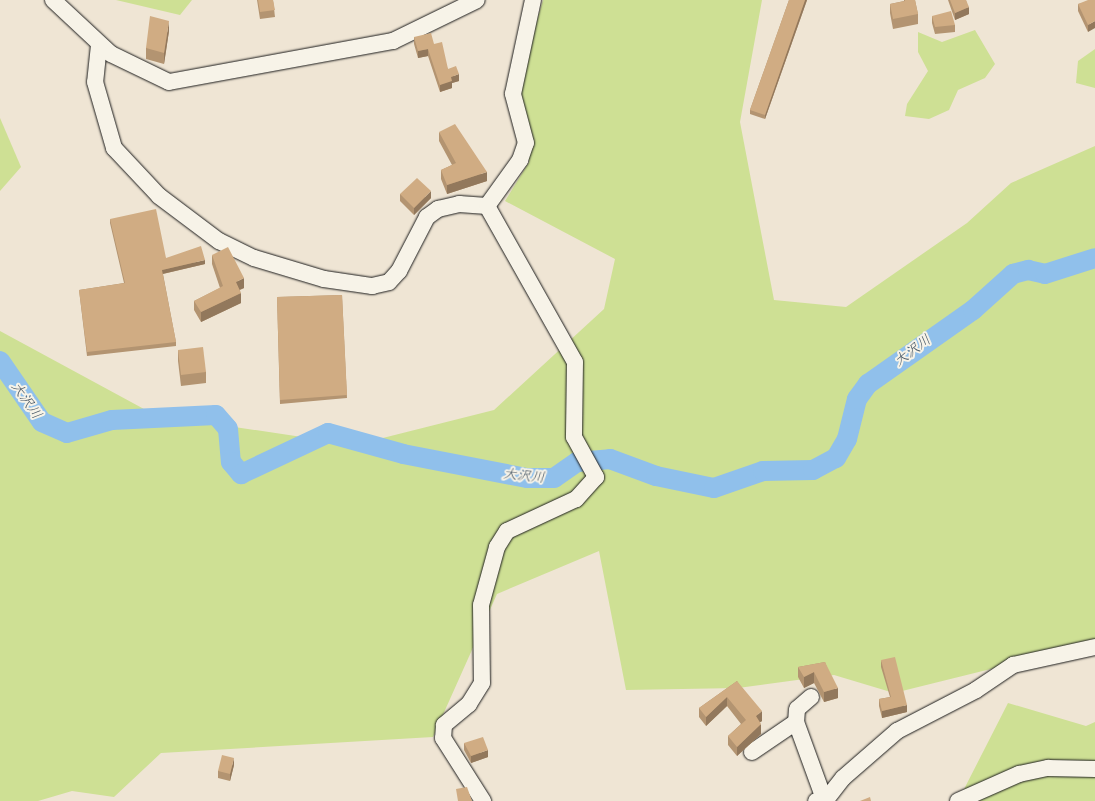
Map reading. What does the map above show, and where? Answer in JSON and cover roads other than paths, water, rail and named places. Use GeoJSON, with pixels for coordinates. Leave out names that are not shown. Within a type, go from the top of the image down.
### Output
{"type":"FeatureCollection","features":[{"type":"Feature","properties":{"kind":"street"},"geometry":{"type":"LineString","coordinates":[[53,0],[99,45],[132,66],[169,82],[393,41],[477,0]]}},
{"type":"Feature","properties":{"kind":"street"},"geometry":{"type":"LineString","coordinates":[[487,206],[520,160],[526,143],[513,94],[533,0]]}},
{"type":"Feature","properties":{"kind":"street"},"geometry":{"type":"LineString","coordinates":[[99,45],[95,82],[101,113],[123,160],[189,218],[254,258],[324,279],[372,286],[389,282],[427,217],[449,205],[487,206]]}},
{"type":"Feature","properties":{"kind":"street"},"geometry":{"type":"LineString","coordinates":[[483,801],[443,738],[444,725],[469,704],[482,683],[481,605],[497,547],[507,532],[576,500],[596,477],[574,437],[575,362],[487,206]]}},
{"type":"Feature","properties":{"kind":"street"},"geometry":{"type":"LineString","coordinates":[[811,697],[797,709],[796,722],[822,800],[897,731],[976,690],[1013,665],[1095,647]]}},
{"type":"Feature","properties":{"kind":"street"},"geometry":{"type":"LineString","coordinates":[[752,752],[796,722]]}},
{"type":"Feature","properties":{"kind":"street"},"geometry":{"type":"LineString","coordinates":[[958,801],[1020,774],[1048,768],[1095,769]]}},
{"type":"Feature","properties":{"kind":"waterway","name":"大沢川"},"geometry":{"type":"LineString","coordinates":[[0,361],[42,422],[67,433],[112,420],[216,415],[228,429],[231,462],[241,474],[328,433],[403,454],[527,478],[554,478],[577,462],[610,459],[656,476],[714,488],[763,471],[813,470],[836,458],[847,439],[857,399],[868,384],[973,310],[1013,274],[1028,270],[1045,274],[1095,258]]}}]}
